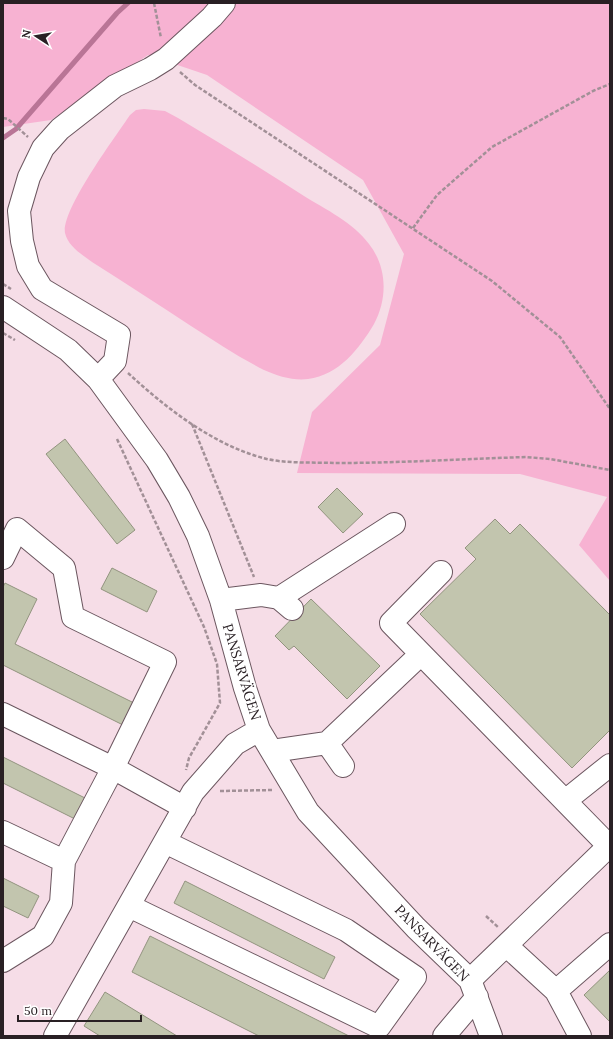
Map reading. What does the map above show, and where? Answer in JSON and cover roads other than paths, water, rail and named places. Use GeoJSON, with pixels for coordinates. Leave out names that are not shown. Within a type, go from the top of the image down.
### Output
{"type":"FeatureCollection","features":[{"type":"Feature","properties":{"kind":"street"},"geometry":{"type":"LineString","coordinates":[[98,379],[115,361],[119,335],[42,289],[28,266],[22,241],[19,211],[29,177],[43,148],[60,129],[115,86],[150,69],[166,59],[212,17],[224,3]]}},
{"type":"Feature","properties":{"kind":"street","name":"PANSARVÄGEN"},"geometry":{"type":"LineString","coordinates":[[3,307],[68,350],[98,379],[157,460],[180,497],[198,536],[221,600],[245,688],[259,730],[308,812],[474,989],[491,1036]]}},
{"type":"Feature","properties":{"kind":"street"},"geometry":{"type":"LineString","coordinates":[[221,600],[277,601],[394,524]]}},
{"type":"Feature","properties":{"kind":"street"},"geometry":{"type":"LineString","coordinates":[[3,558],[17,529],[64,568],[73,616],[165,662],[113,768],[64,861],[61,904],[43,936],[3,961]]}},
{"type":"Feature","properties":{"kind":"street"},"geometry":{"type":"LineString","coordinates":[[441,572],[391,623],[609,845],[507,946],[474,989],[444,1036]]}},
{"type":"Feature","properties":{"kind":"street"},"geometry":{"type":"LineString","coordinates":[[272,751],[327,742],[421,654]]}},
{"type":"Feature","properties":{"kind":"street"},"geometry":{"type":"LineString","coordinates":[[3,714],[113,768],[188,791]]}},
{"type":"Feature","properties":{"kind":"street"},"geometry":{"type":"LineString","coordinates":[[55,1036],[165,842],[188,791],[234,744],[259,730]]}},
{"type":"Feature","properties":{"kind":"street"},"geometry":{"type":"LineString","coordinates":[[327,742],[343,766]]}},
{"type":"Feature","properties":{"kind":"street"},"geometry":{"type":"LineString","coordinates":[[565,801],[610,765]]}},
{"type":"Feature","properties":{"kind":"street"},"geometry":{"type":"LineString","coordinates":[[3,832],[64,861]]}},
{"type":"Feature","properties":{"kind":"street"},"geometry":{"type":"LineString","coordinates":[[129,906],[378,1028],[415,977],[346,930],[165,842]]}},
{"type":"Feature","properties":{"kind":"street"},"geometry":{"type":"LineString","coordinates":[[556,991],[610,944]]}},
{"type":"Feature","properties":{"kind":"street"},"geometry":{"type":"LineString","coordinates":[[507,946],[556,991],[580,1036]]}},
{"type":"Feature","properties":{"kind":"waterway"},"geometry":{"type":"LineString","coordinates":[[3,138],[16,129],[117,13],[128,3]]}}]}
